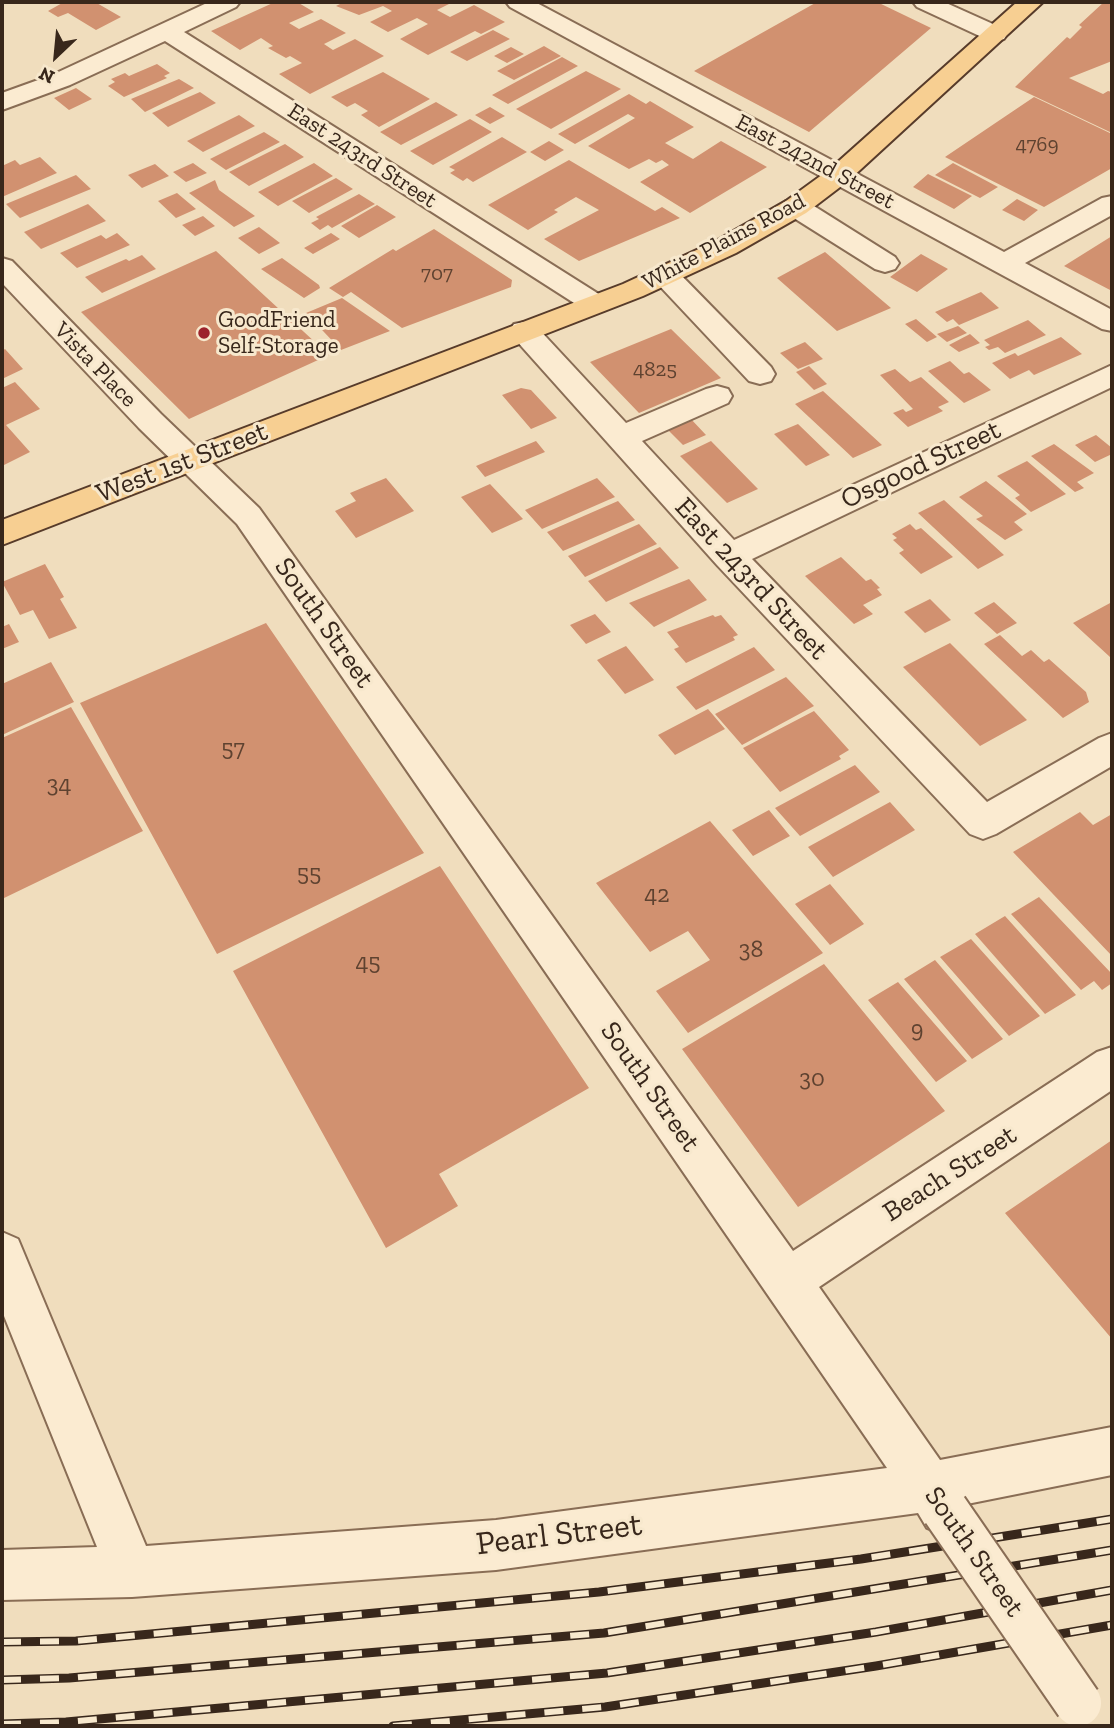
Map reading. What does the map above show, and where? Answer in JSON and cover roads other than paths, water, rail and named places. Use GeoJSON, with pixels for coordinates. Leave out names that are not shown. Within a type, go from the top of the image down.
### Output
{"type":"FeatureCollection","features":[{"type":"Feature","properties":{"kind":"main road","name":"White Plains Road"},"geometry":{"type":"LineString","coordinates":[[363,394],[666,276],[726,247],[796,206],[839,175],[1031,2]]}},
{"type":"Feature","properties":{"kind":"main road","name":"West 1st Street"},"geometry":{"type":"LineString","coordinates":[[2,533],[363,394]]}},
{"type":"Feature","properties":{"kind":"street"},"geometry":{"type":"LineString","coordinates":[[2,102],[61,80],[228,2]]}},
{"type":"Feature","properties":{"kind":"street","name":"East 242nd Street"},"geometry":{"type":"LineString","coordinates":[[518,2],[1112,323]]}},
{"type":"Feature","properties":{"kind":"street"},"geometry":{"type":"LineString","coordinates":[[925,2],[995,34]]}},
{"type":"Feature","properties":{"kind":"street","name":"East 243rd Street"},"geometry":{"type":"LineString","coordinates":[[165,30],[595,304]]}},
{"type":"Feature","properties":{"kind":"street"},"geometry":{"type":"LineString","coordinates":[[1003,264],[1112,204]]}},
{"type":"Feature","properties":{"kind":"street"},"geometry":{"type":"LineString","coordinates":[[796,206],[885,263]]}},
{"type":"Feature","properties":{"kind":"street","name":"Vista Place"},"geometry":{"type":"LineString","coordinates":[[2,267],[150,421],[192,460]]}},
{"type":"Feature","properties":{"kind":"street"},"geometry":{"type":"LineString","coordinates":[[666,276],[760,374]]}},
{"type":"Feature","properties":{"kind":"street","name":"East 243rd Street"},"geometry":{"type":"LineString","coordinates":[[524,331],[729,555],[983,823],[1112,748]]}},
{"type":"Feature","properties":{"kind":"street","name":"Osgood Street"},"geometry":{"type":"LineString","coordinates":[[729,555],[1112,375]]}},
{"type":"Feature","properties":{"kind":"street"},"geometry":{"type":"LineString","coordinates":[[620,438],[717,396]]}},
{"type":"Feature","properties":{"kind":"street","name":"South Street"},"geometry":{"type":"LineString","coordinates":[[192,460],[248,516],[787,1281],[1086,1715]]}},
{"type":"Feature","properties":{"kind":"street","name":"Beach Street"},"geometry":{"type":"LineString","coordinates":[[787,1281],[1112,1066]]}},
{"type":"Feature","properties":{"kind":"street"},"geometry":{"type":"LineString","coordinates":[[2,1255],[132,1572]]}},
{"type":"Feature","properties":{"kind":"street","name":"Pearl Street"},"geometry":{"type":"LineString","coordinates":[[2,1575],[132,1572],[496,1545],[937,1499],[1112,1451]]}},
{"type":"Feature","properties":{"kind":"railway"},"geometry":{"type":"LineString","coordinates":[[2,1642],[76,1641],[599,1592],[861,1559],[1112,1519]]}},
{"type":"Feature","properties":{"kind":"railway"},"geometry":{"type":"LineString","coordinates":[[2,1680],[69,1678],[604,1633],[1112,1550]]}},
{"type":"Feature","properties":{"kind":"railway"},"geometry":{"type":"LineString","coordinates":[[2,1724],[66,1722],[607,1673],[876,1632],[1112,1590]]}},
{"type":"Feature","properties":{"kind":"railway"},"geometry":{"type":"LineString","coordinates":[[393,1726],[605,1707],[876,1666],[1112,1625]]}},
{"type":"Feature","properties":{"kind":"place","name":"GoodFriend Self-Storage"},"geometry":{"type":"Point","coordinates":[204,333]}}]}
